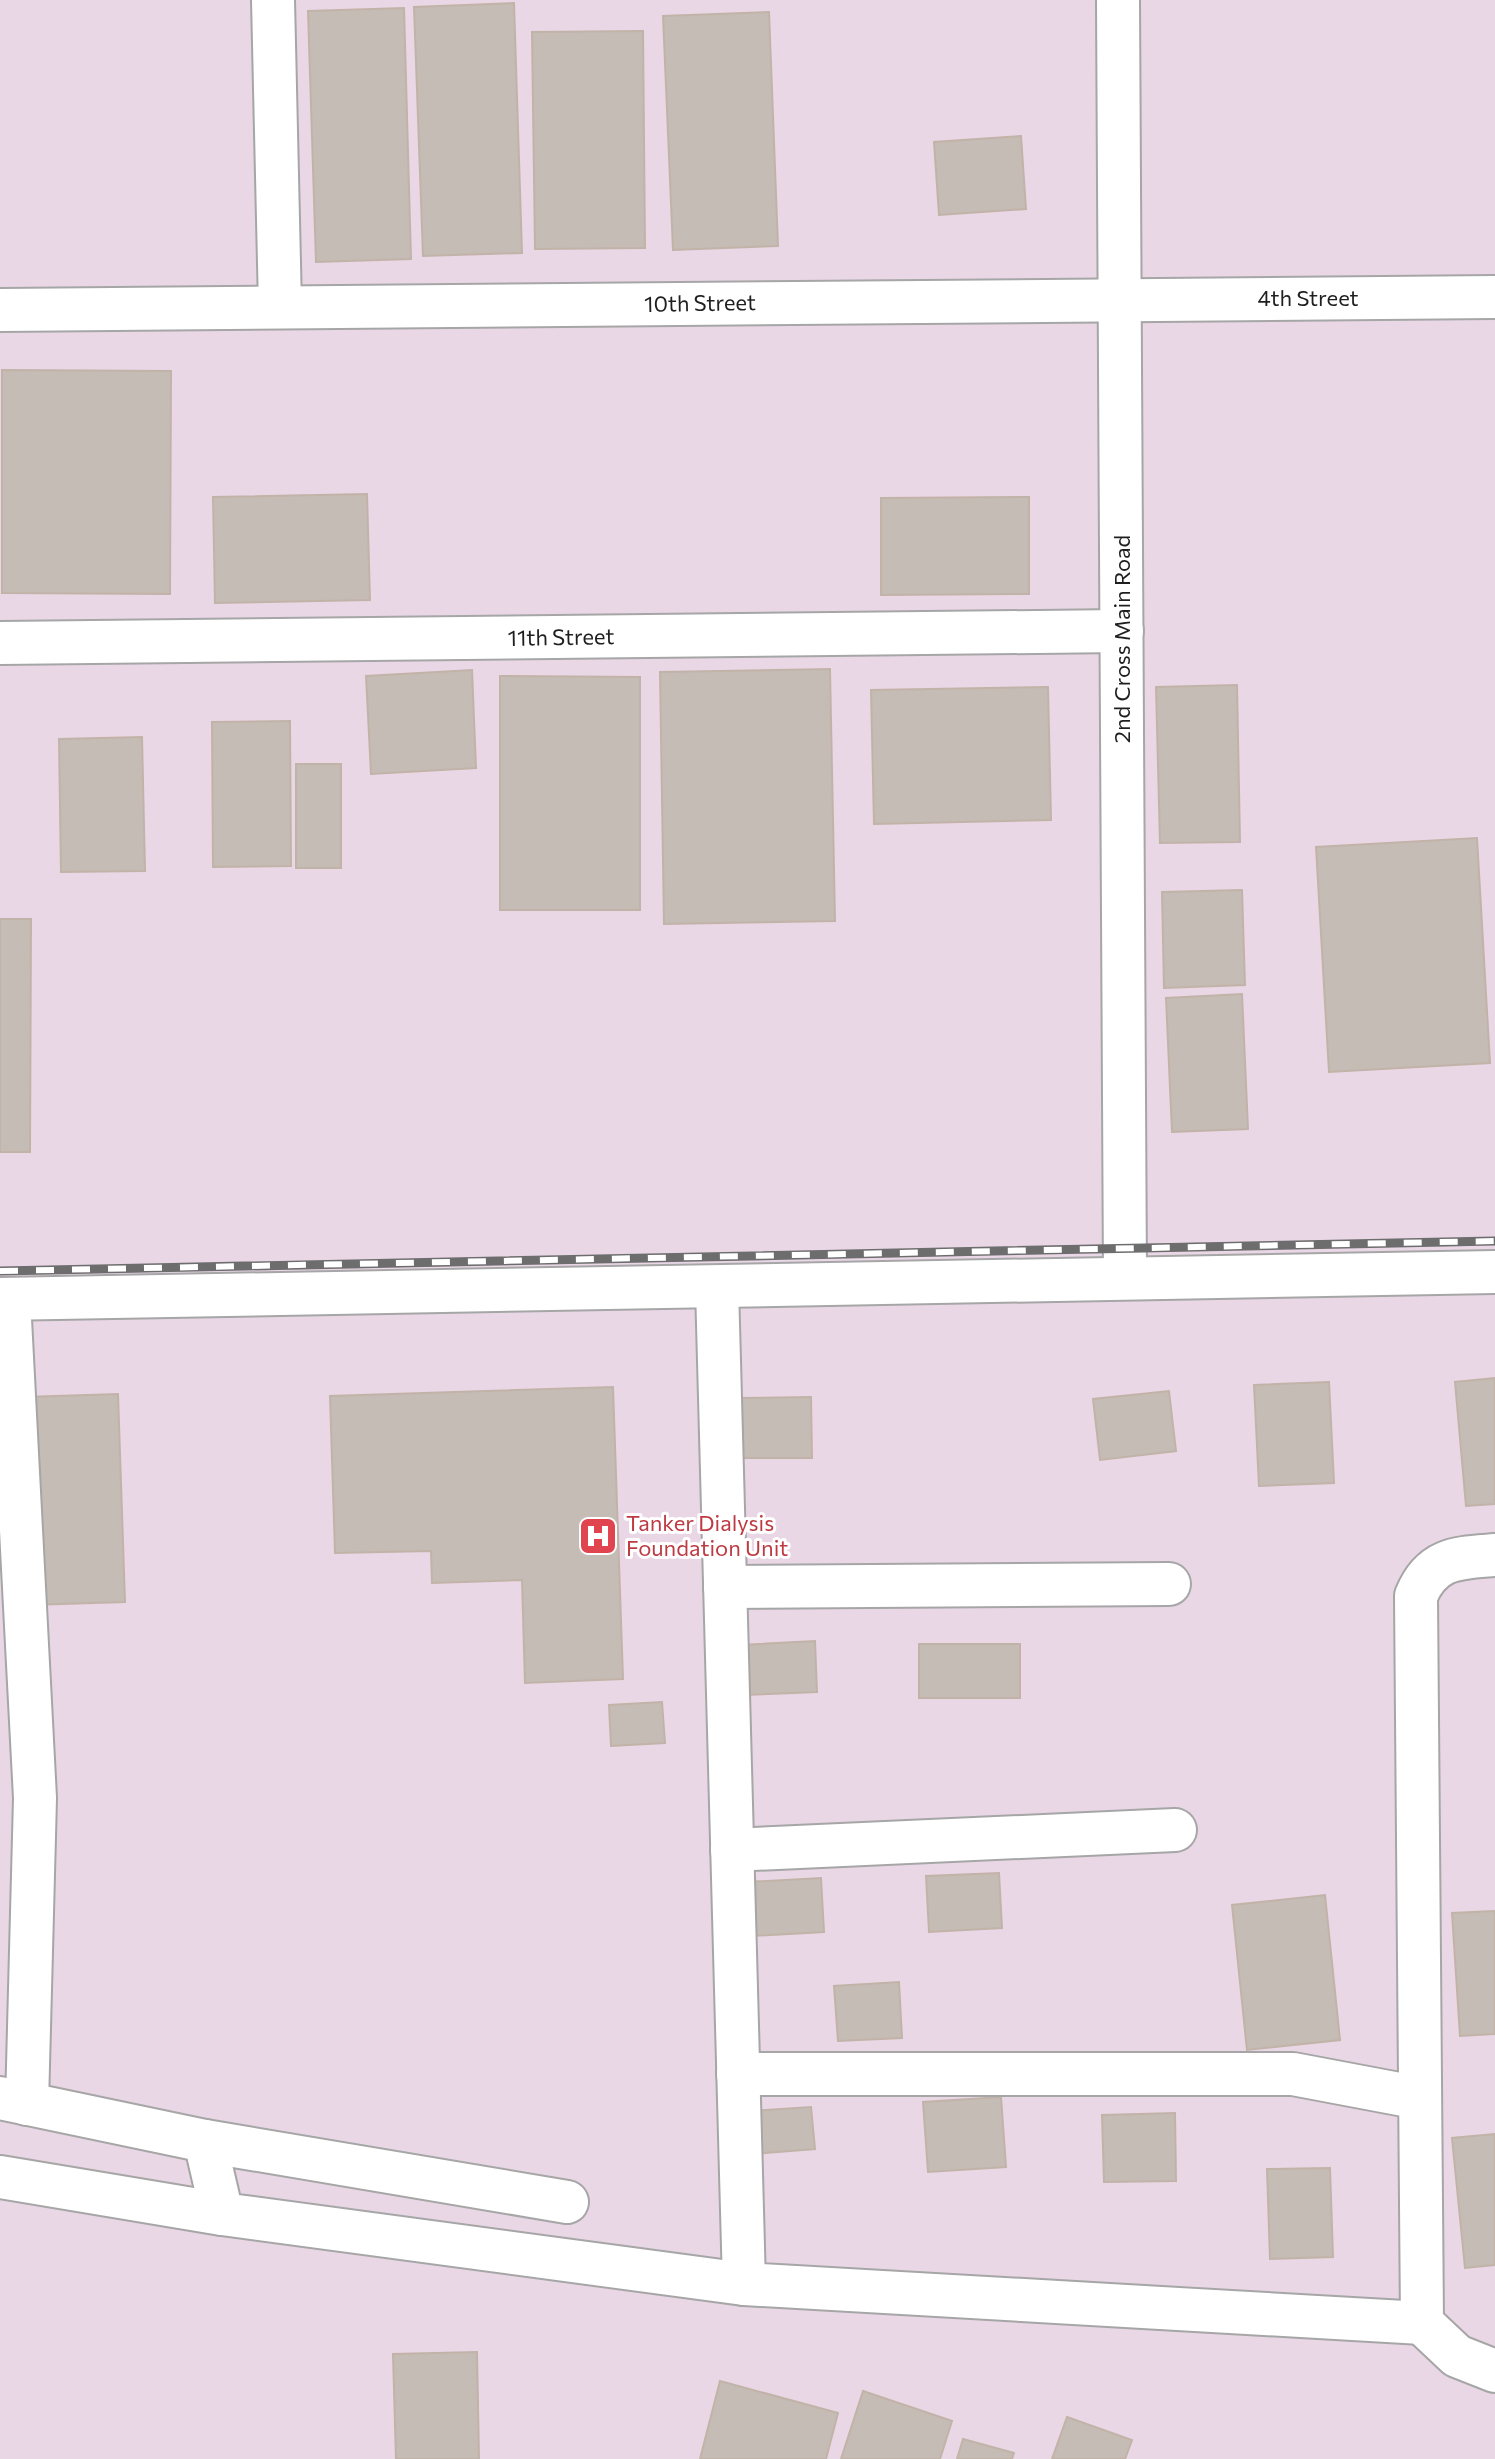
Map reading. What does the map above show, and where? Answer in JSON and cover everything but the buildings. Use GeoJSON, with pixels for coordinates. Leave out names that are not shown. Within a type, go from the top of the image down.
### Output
{"type":"FeatureCollection","features":[{"type":"Feature","properties":{"kind":"street"},"geometry":{"type":"LineString","coordinates":[[273,0],[280,307]]}},
{"type":"Feature","properties":{"kind":"street","name":"2nd Cross Main Road"},"geometry":{"type":"LineString","coordinates":[[1118,0],[1125,1278]]}},
{"type":"Feature","properties":{"kind":"street","name":"4th Street"},"geometry":{"type":"LineString","coordinates":[[1120,299],[1495,297]]}},
{"type":"Feature","properties":{"kind":"street","name":"10th Street"},"geometry":{"type":"LineString","coordinates":[[0,310],[1120,299]]}},
{"type":"Feature","properties":{"kind":"street","name":"11th Street"},"geometry":{"type":"LineString","coordinates":[[0,643],[1122,631]]}},
{"type":"Feature","properties":{"kind":"street"},"geometry":{"type":"LineString","coordinates":[[567,2202],[205,2141],[14,2101],[35,1798],[4,1299],[1495,1272]]}},
{"type":"Feature","properties":{"kind":"street"},"geometry":{"type":"LineString","coordinates":[[717,1287],[744,2284]]}},
{"type":"Feature","properties":{"kind":"street"},"geometry":{"type":"LineString","coordinates":[[1422,2323],[1416,1596],[1423,1578],[1453,1559],[1495,1555]]}},
{"type":"Feature","properties":{"kind":"street"},"geometry":{"type":"LineString","coordinates":[[725,1587],[1169,1584]]}},
{"type":"Feature","properties":{"kind":"street"},"geometry":{"type":"LineString","coordinates":[[732,1850],[1175,1830]]}},
{"type":"Feature","properties":{"kind":"street"},"geometry":{"type":"LineString","coordinates":[[738,2074],[1293,2074],[1420,2098]]}},
{"type":"Feature","properties":{"kind":"street"},"geometry":{"type":"LineString","coordinates":[[205,2141],[222,2214]]}},
{"type":"Feature","properties":{"kind":"street"},"geometry":{"type":"LineString","coordinates":[[0,2177],[222,2214],[744,2284],[1422,2323],[1457,2356],[1495,2371]]}},
{"type":"Feature","properties":{"kind":"shaded area"},"geometry":{"type":"Polygon","coordinates":[[[0,0],[1495,0],[1495,2459],[0,2459],[0,0]]]}},
{"type":"Feature","properties":{"kind":"railway"},"geometry":{"type":"LineString","coordinates":[[0,1271],[1495,1241]]}},
{"type":"Feature","properties":{"kind":"place","name":"Tanker Dialysis Foundation Unit"},"geometry":{"type":"Point","coordinates":[598,1536]}}]}
